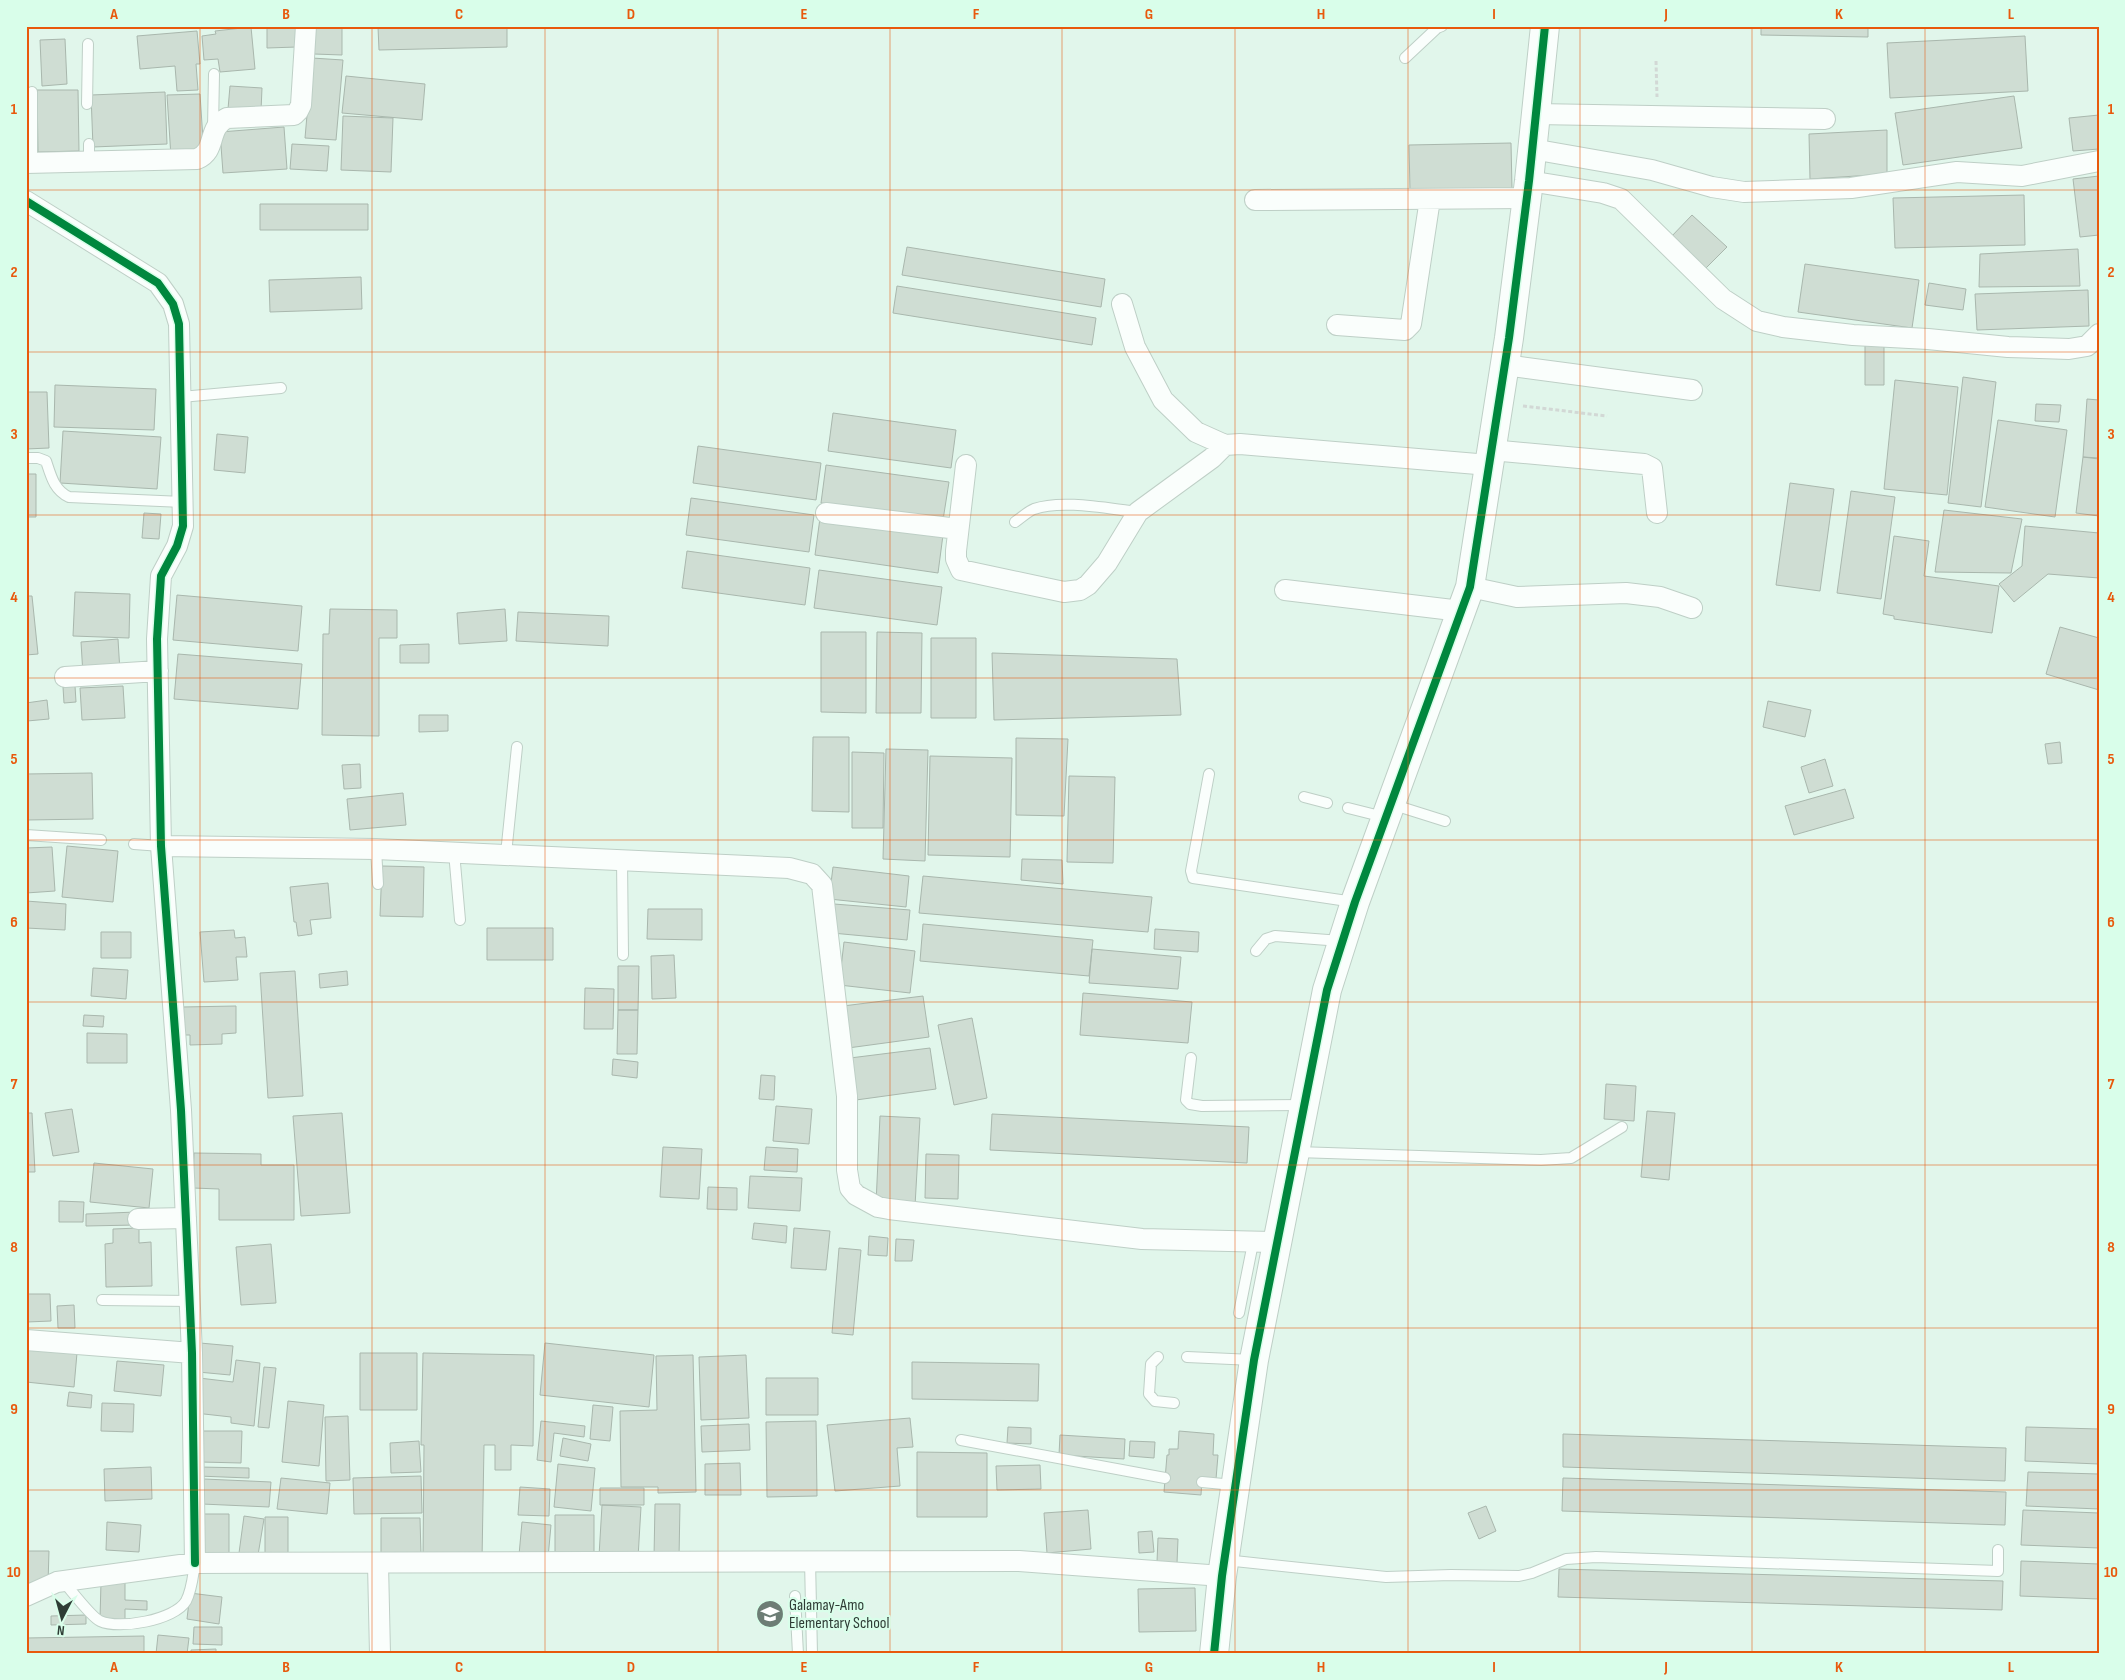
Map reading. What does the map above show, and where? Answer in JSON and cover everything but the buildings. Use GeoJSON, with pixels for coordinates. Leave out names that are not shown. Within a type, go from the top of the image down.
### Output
{"type":"FeatureCollection","features":[{"type":"Feature","properties":{"kind":"street"},"geometry":{"type":"LineString","coordinates":[[29,163],[89,153],[198,159],[206,156],[214,131],[220,121],[226,118],[294,115],[298,112],[301,104],[306,26]]}},
{"type":"Feature","properties":{"kind":"street"},"geometry":{"type":"LineString","coordinates":[[1214,1654],[1235,1485],[1254,1360],[1265,1242],[1295,1152],[1327,990],[1354,902],[1465,599],[1505,365],[1528,190],[1545,26]]}},
{"type":"Feature","properties":{"kind":"street"},"geometry":{"type":"LineString","coordinates":[[1536,114],[1825,119]]}},
{"type":"Feature","properties":{"kind":"street"},"geometry":{"type":"LineString","coordinates":[[1532,149],[1652,170],[1712,187],[1744,192],[1851,188],[1958,172],[2022,176],[2099,161]]}},
{"type":"Feature","properties":{"kind":"street"},"geometry":{"type":"LineString","coordinates":[[1255,200],[1430,199],[1528,190],[1603,194],[1621,199],[1723,299],[1757,321],[1783,327],[1853,335],[2069,349],[2087,346],[2099,334]]}},
{"type":"Feature","properties":{"kind":"street"},"geometry":{"type":"LineString","coordinates":[[1337,325],[1405,330],[1411,324],[1430,199]]}},
{"type":"Feature","properties":{"kind":"street"},"geometry":{"type":"LineString","coordinates":[[26,201],[158,283],[173,304],[179,324],[183,526],[177,546],[161,576],[157,639],[161,846],[181,1110],[190,1302],[195,1563]]}},
{"type":"Feature","properties":{"kind":"street"},"geometry":{"type":"LineString","coordinates":[[1122,304],[1135,347],[1163,400],[1196,432],[1225,445],[1240,444],[1490,458],[1644,464],[1652,468],[1656,513]]}},
{"type":"Feature","properties":{"kind":"street"},"geometry":{"type":"LineString","coordinates":[[1505,365],[1692,390]]}},
{"type":"Feature","properties":{"kind":"street"},"geometry":{"type":"LineString","coordinates":[[966,465],[956,552],[961,570],[1045,588],[1072,591],[1080,590],[1088,585],[1107,562],[1138,512],[1212,458],[1225,445]]}},
{"type":"Feature","properties":{"kind":"street"},"geometry":{"type":"LineString","coordinates":[[826,512],[958,529]]}},
{"type":"Feature","properties":{"kind":"street"},"geometry":{"type":"LineString","coordinates":[[1285,590],[1465,599],[1626,593],[1660,597],[1692,608]]}},
{"type":"Feature","properties":{"kind":"street"},"geometry":{"type":"LineString","coordinates":[[65,677],[158,671]]}},
{"type":"Feature","properties":{"kind":"street"},"geometry":{"type":"LineString","coordinates":[[161,846],[376,849],[506,854],[789,868],[812,874],[822,885],[847,1096],[847,1170],[850,1188],[856,1195],[878,1207],[889,1209],[1142,1239],[1265,1242]]}},
{"type":"Feature","properties":{"kind":"street"},"geometry":{"type":"LineString","coordinates":[[138,1219],[186,1218]]}},
{"type":"Feature","properties":{"kind":"street"},"geometry":{"type":"LineString","coordinates":[[26,1340],[192,1353]]}},
{"type":"Feature","properties":{"kind":"street"},"geometry":{"type":"LineString","coordinates":[[26,1596],[41,1588],[63,1581],[195,1563],[378,1564],[810,1560],[1019,1561],[1224,1568]]}},
{"type":"Feature","properties":{"kind":"street"},"geometry":{"type":"LineString","coordinates":[[378,1564],[380,1654]]}},
{"type":"Feature","properties":{"kind":"lane"},"geometry":{"type":"LineString","coordinates":[[1405,58],[1437,28],[1442,26]]}},
{"type":"Feature","properties":{"kind":"lane"},"geometry":{"type":"LineString","coordinates":[[87,104],[88,44]]}},
{"type":"Feature","properties":{"kind":"lane"},"geometry":{"type":"LineString","coordinates":[[214,74],[214,131]]}},
{"type":"Feature","properties":{"kind":"lane"},"geometry":{"type":"LineString","coordinates":[[29,163],[32,92]]}},
{"type":"Feature","properties":{"kind":"lane"},"geometry":{"type":"LineString","coordinates":[[180,397],[281,388]]}},
{"type":"Feature","properties":{"kind":"lane"},"geometry":{"type":"LineString","coordinates":[[26,458],[38,458],[46,461],[55,486],[60,493],[69,497],[183,502]]}},
{"type":"Feature","properties":{"kind":"lane"},"geometry":{"type":"LineString","coordinates":[[1015,522],[1033,510],[1045,506],[1066,505],[1138,512]]}},
{"type":"Feature","properties":{"kind":"lane"},"geometry":{"type":"LineString","coordinates":[[506,854],[517,747]]}},
{"type":"Feature","properties":{"kind":"lane"},"geometry":{"type":"LineString","coordinates":[[1209,774],[1191,871],[1193,878],[1354,902]]}},
{"type":"Feature","properties":{"kind":"lane"},"geometry":{"type":"LineString","coordinates":[[1304,797],[1327,803]]}},
{"type":"Feature","properties":{"kind":"lane"},"geometry":{"type":"LineString","coordinates":[[1348,808],[1388,811],[1445,821]]}},
{"type":"Feature","properties":{"kind":"lane"},"geometry":{"type":"LineString","coordinates":[[26,835],[101,840]]}},
{"type":"Feature","properties":{"kind":"lane"},"geometry":{"type":"LineString","coordinates":[[134,844],[161,846]]}},
{"type":"Feature","properties":{"kind":"lane"},"geometry":{"type":"LineString","coordinates":[[376,849],[378,884]]}},
{"type":"Feature","properties":{"kind":"lane"},"geometry":{"type":"LineString","coordinates":[[454,852],[460,920]]}},
{"type":"Feature","properties":{"kind":"lane"},"geometry":{"type":"LineString","coordinates":[[622,859],[623,954]]}},
{"type":"Feature","properties":{"kind":"lane"},"geometry":{"type":"LineString","coordinates":[[1256,951],[1266,939],[1275,936],[1342,941]]}},
{"type":"Feature","properties":{"kind":"lane"},"geometry":{"type":"LineString","coordinates":[[1191,1058],[1186,1100],[1190,1104],[1202,1106],[1304,1105]]}},
{"type":"Feature","properties":{"kind":"lane"},"geometry":{"type":"LineString","coordinates":[[1295,1152],[1541,1160],[1571,1158],[1622,1127]]}},
{"type":"Feature","properties":{"kind":"lane"},"geometry":{"type":"LineString","coordinates":[[1239,1313],[1265,1242]]}},
{"type":"Feature","properties":{"kind":"lane"},"geometry":{"type":"LineString","coordinates":[[102,1300],[190,1302]]}},
{"type":"Feature","properties":{"kind":"lane"},"geometry":{"type":"LineString","coordinates":[[1158,1357],[1151,1364],[1149,1394],[1155,1401],[1174,1403]]}},
{"type":"Feature","properties":{"kind":"lane"},"geometry":{"type":"LineString","coordinates":[[1187,1357],[1254,1360]]}},
{"type":"Feature","properties":{"kind":"lane"},"geometry":{"type":"LineString","coordinates":[[961,1440],[1165,1478]]}},
{"type":"Feature","properties":{"kind":"lane"},"geometry":{"type":"LineString","coordinates":[[1202,1482],[1235,1485]]}},
{"type":"Feature","properties":{"kind":"lane"},"geometry":{"type":"LineString","coordinates":[[1224,1568],[1411,1578],[1451,1575],[1519,1576],[1532,1573],[1566,1559],[1596,1557],[1998,1571],[1998,1550]]}},
{"type":"Feature","properties":{"kind":"lane"},"geometry":{"type":"LineString","coordinates":[[810,1560],[812,1654]]}},
{"type":"Feature","properties":{"kind":"lane"},"geometry":{"type":"LineString","coordinates":[[63,1581],[99,1621],[126,1625],[163,1617],[177,1610],[186,1602],[191,1588],[195,1563]]}},
{"type":"Feature","properties":{"kind":"lane"},"geometry":{"type":"LineString","coordinates":[[795,1596],[798,1654]]}},
{"type":"Feature","properties":{"kind":"path"},"geometry":{"type":"LineString","coordinates":[[1656,61],[1658,116]]}},
{"type":"Feature","properties":{"kind":"path"},"geometry":{"type":"LineString","coordinates":[[1499,403],[1607,416]]}},
{"type":"Feature","properties":{"kind":"cycle path"},"geometry":{"type":"LineString","coordinates":[[1214,1654],[1222,1576],[1254,1360],[1327,990],[1355,902],[1470,587],[1509,338],[1529,181],[1545,26]]}},
{"type":"Feature","properties":{"kind":"cycle path"},"geometry":{"type":"LineString","coordinates":[[26,201],[158,283],[173,304],[179,324],[183,526],[177,546],[161,576],[157,639],[161,846],[181,1110],[192,1353],[195,1563]]}},
{"type":"Feature","properties":{"kind":"place","name":"Galamay-Amo Elementary School"},"geometry":{"type":"Point","coordinates":[770,1614]}}]}
